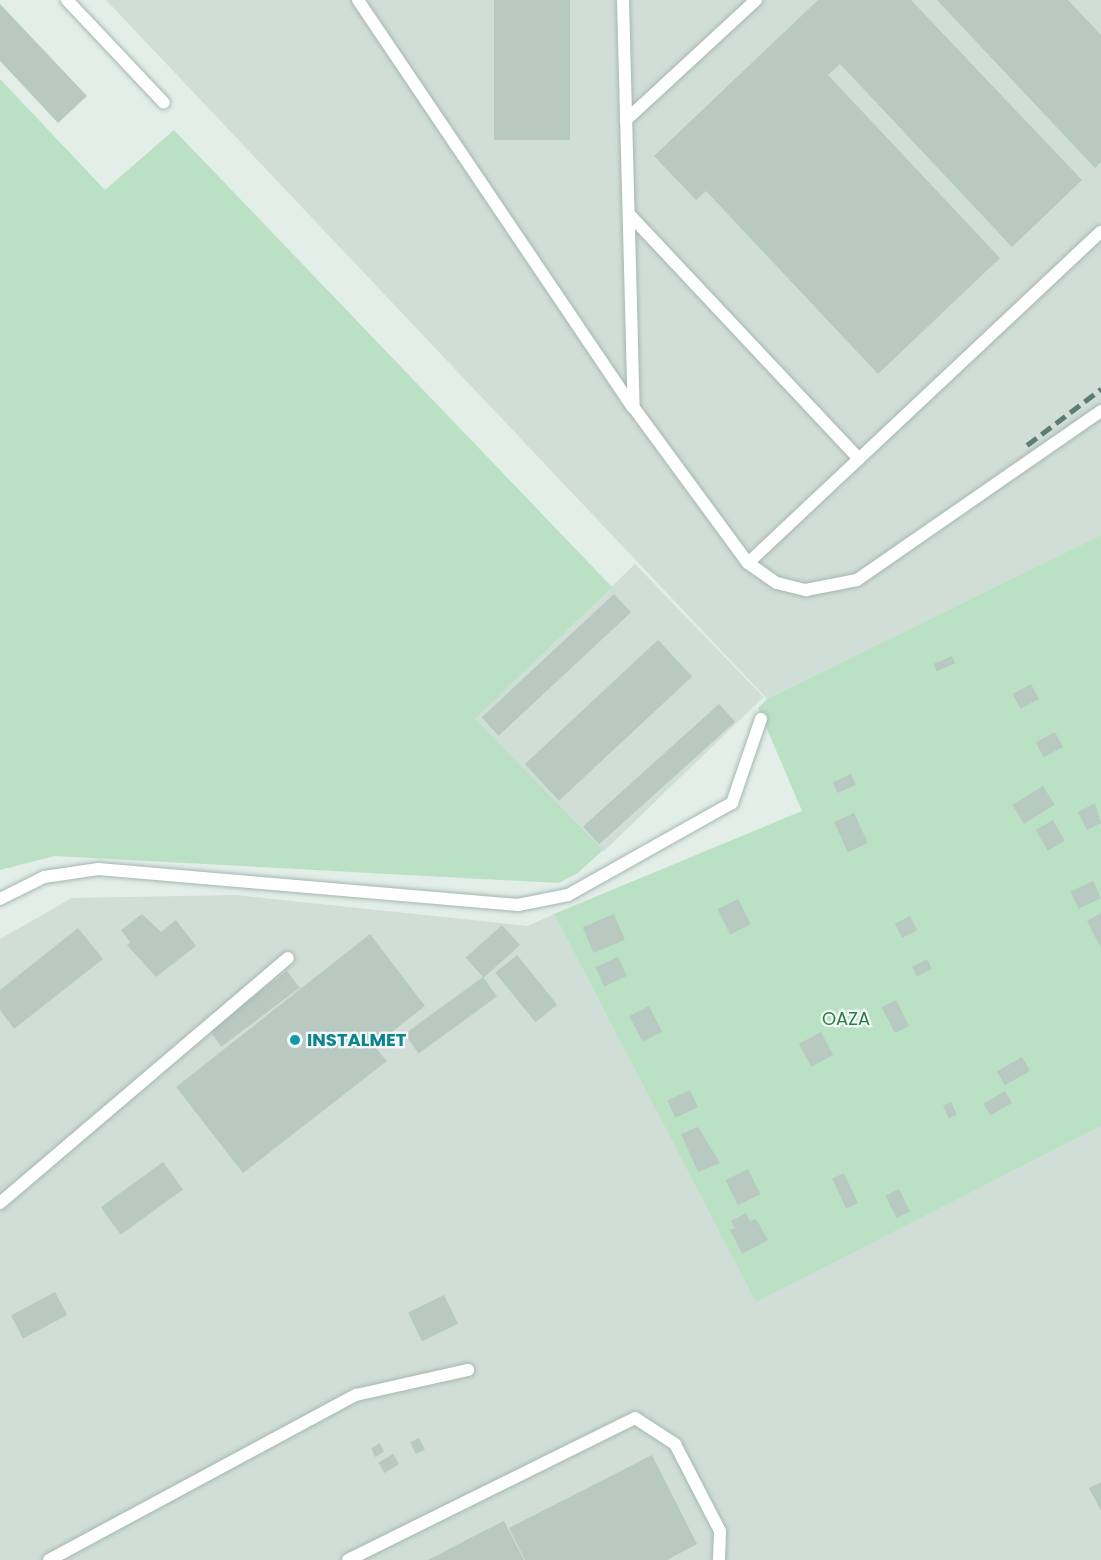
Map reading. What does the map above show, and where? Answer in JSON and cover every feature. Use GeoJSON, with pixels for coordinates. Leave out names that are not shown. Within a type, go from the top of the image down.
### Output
{"type":"FeatureCollection","features":[{"type":"Feature","properties":{"kind":"lane"},"geometry":{"type":"LineString","coordinates":[[67,0],[164,103]]}},
{"type":"Feature","properties":{"kind":"lane"},"geometry":{"type":"LineString","coordinates":[[358,0],[634,408],[748,563],[777,583],[807,590],[857,580],[1101,411]]}},
{"type":"Feature","properties":{"kind":"lane"},"geometry":{"type":"LineString","coordinates":[[623,0],[634,408]]}},
{"type":"Feature","properties":{"kind":"lane"},"geometry":{"type":"LineString","coordinates":[[626,120],[756,0]]}},
{"type":"Feature","properties":{"kind":"lane"},"geometry":{"type":"LineString","coordinates":[[628,214],[859,459]]}},
{"type":"Feature","properties":{"kind":"lane"},"geometry":{"type":"LineString","coordinates":[[748,563],[1101,232]]}},
{"type":"Feature","properties":{"kind":"lane"},"geometry":{"type":"LineString","coordinates":[[0,899],[44,877],[98,869],[518,905],[568,895],[732,803],[761,718]]}},
{"type":"Feature","properties":{"kind":"lane"},"geometry":{"type":"LineString","coordinates":[[0,1203],[288,958]]}},
{"type":"Feature","properties":{"kind":"lane"},"geometry":{"type":"LineString","coordinates":[[50,1560],[356,1395],[468,1370]]}},
{"type":"Feature","properties":{"kind":"lane"},"geometry":{"type":"LineString","coordinates":[[348,1560],[635,1418],[675,1444],[720,1531],[718,1560]]}},
{"type":"Feature","properties":{"kind":"shaded area"},"geometry":{"type":"Polygon","coordinates":[[[106,0],[1101,0],[1101,535],[767,699],[106,0]]]}},
{"type":"Feature","properties":{"kind":"shaded area"},"geometry":{"type":"Polygon","coordinates":[[[635,564],[764,697],[603,852],[475,719],[635,564]]]}},
{"type":"Feature","properties":{"kind":"shaded area"},"geometry":{"type":"Polygon","coordinates":[[[236,895],[528,926],[554,914],[756,1301],[1101,1126],[1101,1560],[0,1560],[0,939],[72,898],[236,895]]]}},
{"type":"Feature","properties":{"kind":"green space"},"geometry":{"type":"Polygon","coordinates":[[[0,79],[105,190],[174,130],[612,587],[475,719],[603,850],[578,873],[559,883],[55,856],[0,870],[0,79]]]}},
{"type":"Feature","properties":{"kind":"green space","name":"OAZA"},"geometry":{"type":"Polygon","coordinates":[[[1101,535],[1101,1126],[756,1302],[554,914],[802,811],[758,708],[767,699],[1101,535]]]}},
{"type":"Feature","properties":{"kind":"building"},"geometry":{"type":"Polygon","coordinates":[[[494,0],[570,0],[570,140],[494,140],[494,0]]]}},
{"type":"Feature","properties":{"kind":"building"},"geometry":{"type":"Polygon","coordinates":[[[818,0],[911,0],[1082,180],[1012,247],[840,64],[828,75],[1000,258],[878,374],[706,191],[696,200],[654,156],[818,0]]]}},
{"type":"Feature","properties":{"kind":"building"},"geometry":{"type":"Polygon","coordinates":[[[937,0],[1068,0],[1101,35],[1101,162],[1095,168],[937,0]]]}},
{"type":"Feature","properties":{"kind":"building"},"geometry":{"type":"Polygon","coordinates":[[[0,4],[87,96],[58,123],[0,61],[0,4]]]}},
{"type":"Feature","properties":{"kind":"building"},"geometry":{"type":"Polygon","coordinates":[[[614,594],[631,612],[499,736],[482,717],[614,594]]]}},
{"type":"Feature","properties":{"kind":"building"},"geometry":{"type":"Polygon","coordinates":[[[658,640],[692,677],[559,801],[525,764],[658,640]]]}},
{"type":"Feature","properties":{"kind":"building"},"geometry":{"type":"Polygon","coordinates":[[[952,656],[955,663],[937,671],[934,664],[952,656]]]}},
{"type":"Feature","properties":{"kind":"building"},"geometry":{"type":"Polygon","coordinates":[[[1031,684],[1039,699],[1020,709],[1012,694],[1031,684]]]}},
{"type":"Feature","properties":{"kind":"building"},"geometry":{"type":"Polygon","coordinates":[[[719,704],[735,722],[599,844],[583,826],[719,704]]]}},
{"type":"Feature","properties":{"kind":"building"},"geometry":{"type":"Polygon","coordinates":[[[1055,732],[1063,747],[1044,757],[1036,742],[1055,732]]]}},
{"type":"Feature","properties":{"kind":"building"},"geometry":{"type":"Polygon","coordinates":[[[851,774],[856,785],[838,793],[833,782],[851,774]]]}},
{"type":"Feature","properties":{"kind":"building"},"geometry":{"type":"Polygon","coordinates":[[[1043,786],[1055,805],[1024,824],[1012,805],[1043,786]]]}},
{"type":"Feature","properties":{"kind":"building"},"geometry":{"type":"Polygon","coordinates":[[[1095,803],[1101,823],[1087,830],[1078,812],[1095,803]]]}},
{"type":"Feature","properties":{"kind":"building"},"geometry":{"type":"Polygon","coordinates":[[[854,813],[868,843],[848,852],[834,822],[854,813]]]}},
{"type":"Feature","properties":{"kind":"building"},"geometry":{"type":"Polygon","coordinates":[[[1053,820],[1065,841],[1048,851],[1036,830],[1053,820]]]}},
{"type":"Feature","properties":{"kind":"building"},"geometry":{"type":"Polygon","coordinates":[[[1093,881],[1101,898],[1078,909],[1070,892],[1093,881]]]}},
{"type":"Feature","properties":{"kind":"building"},"geometry":{"type":"Polygon","coordinates":[[[738,899],[751,924],[730,934],[718,909],[738,899]]]}},
{"type":"Feature","properties":{"kind":"building"},"geometry":{"type":"Polygon","coordinates":[[[1101,913],[1101,948],[1087,921],[1101,913]]]}},
{"type":"Feature","properties":{"kind":"building"},"geometry":{"type":"Polygon","coordinates":[[[142,914],[161,932],[176,920],[196,946],[156,977],[127,945],[130,942],[121,930],[142,914]]]}},
{"type":"Feature","properties":{"kind":"building"},"geometry":{"type":"Polygon","coordinates":[[[614,914],[625,940],[594,953],[583,927],[614,914]]]}},
{"type":"Feature","properties":{"kind":"building"},"geometry":{"type":"Polygon","coordinates":[[[910,916],[917,930],[902,938],[895,924],[910,916]]]}},
{"type":"Feature","properties":{"kind":"building"},"geometry":{"type":"Polygon","coordinates":[[[502,925],[520,945],[484,978],[466,958],[502,925]]]}},
{"type":"Feature","properties":{"kind":"building"},"geometry":{"type":"Polygon","coordinates":[[[78,928],[103,959],[14,1029],[0,1010],[0,990],[78,928]]]}},
{"type":"Feature","properties":{"kind":"building","name":"INSTALMET"},"geometry":{"type":"Polygon","coordinates":[[[370,934],[425,1006],[374,1046],[387,1061],[243,1173],[176,1087],[370,934]]]}},
{"type":"Feature","properties":{"kind":"building"},"geometry":{"type":"Polygon","coordinates":[[[517,955],[557,1005],[536,1022],[495,973],[517,955]]]}},
{"type":"Feature","properties":{"kind":"building"},"geometry":{"type":"Polygon","coordinates":[[[618,957],[627,976],[604,987],[595,968],[618,957]]]}},
{"type":"Feature","properties":{"kind":"building"},"geometry":{"type":"Polygon","coordinates":[[[927,959],[932,969],[917,977],[912,967],[927,959]]]}},
{"type":"Feature","properties":{"kind":"building"},"geometry":{"type":"Polygon","coordinates":[[[287,971],[300,988],[221,1047],[209,1030],[287,971]]]}},
{"type":"Feature","properties":{"kind":"building"},"geometry":{"type":"Polygon","coordinates":[[[483,977],[497,996],[419,1053],[405,1034],[483,977]]]}},
{"type":"Feature","properties":{"kind":"building"},"geometry":{"type":"Polygon","coordinates":[[[896,1000],[909,1026],[895,1033],[882,1007],[896,1000]]]}},
{"type":"Feature","properties":{"kind":"building"},"geometry":{"type":"Polygon","coordinates":[[[649,1006],[662,1032],[643,1042],[629,1016],[649,1006]]]}},
{"type":"Feature","properties":{"kind":"building"},"geometry":{"type":"Polygon","coordinates":[[[821,1032],[833,1055],[811,1067],[799,1044],[821,1032]]]}},
{"type":"Feature","properties":{"kind":"building"},"geometry":{"type":"Polygon","coordinates":[[[1022,1057],[1030,1071],[1005,1085],[997,1072],[1022,1057]]]}},
{"type":"Feature","properties":{"kind":"building"},"geometry":{"type":"Polygon","coordinates":[[[690,1090],[698,1107],[675,1118],[667,1101],[690,1090]]]}},
{"type":"Feature","properties":{"kind":"building"},"geometry":{"type":"Polygon","coordinates":[[[1005,1091],[1012,1103],[990,1116],[983,1104],[1005,1091]]]}},
{"type":"Feature","properties":{"kind":"building"},"geometry":{"type":"Polygon","coordinates":[[[951,1102],[957,1115],[949,1118],[943,1106],[951,1102]]]}},
{"type":"Feature","properties":{"kind":"building"},"geometry":{"type":"Polygon","coordinates":[[[698,1127],[720,1163],[698,1172],[681,1134],[698,1127]]]}},
{"type":"Feature","properties":{"kind":"building"},"geometry":{"type":"Polygon","coordinates":[[[163,1162],[183,1190],[121,1235],[101,1207],[163,1162]]]}},
{"type":"Feature","properties":{"kind":"building"},"geometry":{"type":"Polygon","coordinates":[[[748,1169],[760,1194],[738,1205],[726,1180],[748,1169]]]}},
{"type":"Feature","properties":{"kind":"building"},"geometry":{"type":"Polygon","coordinates":[[[844,1173],[858,1203],[846,1208],[832,1178],[844,1173]]]}},
{"type":"Feature","properties":{"kind":"building"},"geometry":{"type":"Polygon","coordinates":[[[899,1189],[910,1211],[896,1218],[886,1196],[899,1189]]]}},
{"type":"Feature","properties":{"kind":"building"},"geometry":{"type":"Polygon","coordinates":[[[746,1213],[750,1221],[756,1219],[768,1240],[742,1254],[730,1230],[735,1228],[731,1221],[746,1213]]]}},
{"type":"Feature","properties":{"kind":"building"},"geometry":{"type":"Polygon","coordinates":[[[55,1292],[67,1315],[23,1338],[11,1315],[55,1292]]]}},
{"type":"Feature","properties":{"kind":"building"},"geometry":{"type":"Polygon","coordinates":[[[444,1295],[458,1324],[422,1341],[408,1313],[444,1295]]]}},
{"type":"Feature","properties":{"kind":"building"},"geometry":{"type":"Polygon","coordinates":[[[419,1438],[425,1450],[416,1454],[410,1443],[419,1438]]]}},
{"type":"Feature","properties":{"kind":"building"},"geometry":{"type":"Polygon","coordinates":[[[380,1443],[384,1452],[375,1457],[371,1448],[380,1443]]]}},
{"type":"Feature","properties":{"kind":"building"},"geometry":{"type":"Polygon","coordinates":[[[393,1454],[399,1464],[385,1473],[378,1463],[393,1454]]]}},
{"type":"Feature","properties":{"kind":"building"},"geometry":{"type":"Polygon","coordinates":[[[652,1455],[697,1544],[667,1560],[525,1560],[509,1528],[652,1455]]]}},
{"type":"Feature","properties":{"kind":"building"},"geometry":{"type":"Polygon","coordinates":[[[1101,1482],[1101,1511],[1089,1488],[1101,1482]]]}},
{"type":"Feature","properties":{"kind":"building"},"geometry":{"type":"Polygon","coordinates":[[[504,1521],[524,1560],[428,1560],[476,1535],[504,1521]]]}},
{"type":"Feature","properties":{"kind":"railway"},"geometry":{"type":"LineString","coordinates":[[1027,445],[1101,389]]}},
{"type":"Feature","properties":{"kind":"place","name":"INSTALMET"},"geometry":{"type":"Point","coordinates":[295,1040]}}]}
